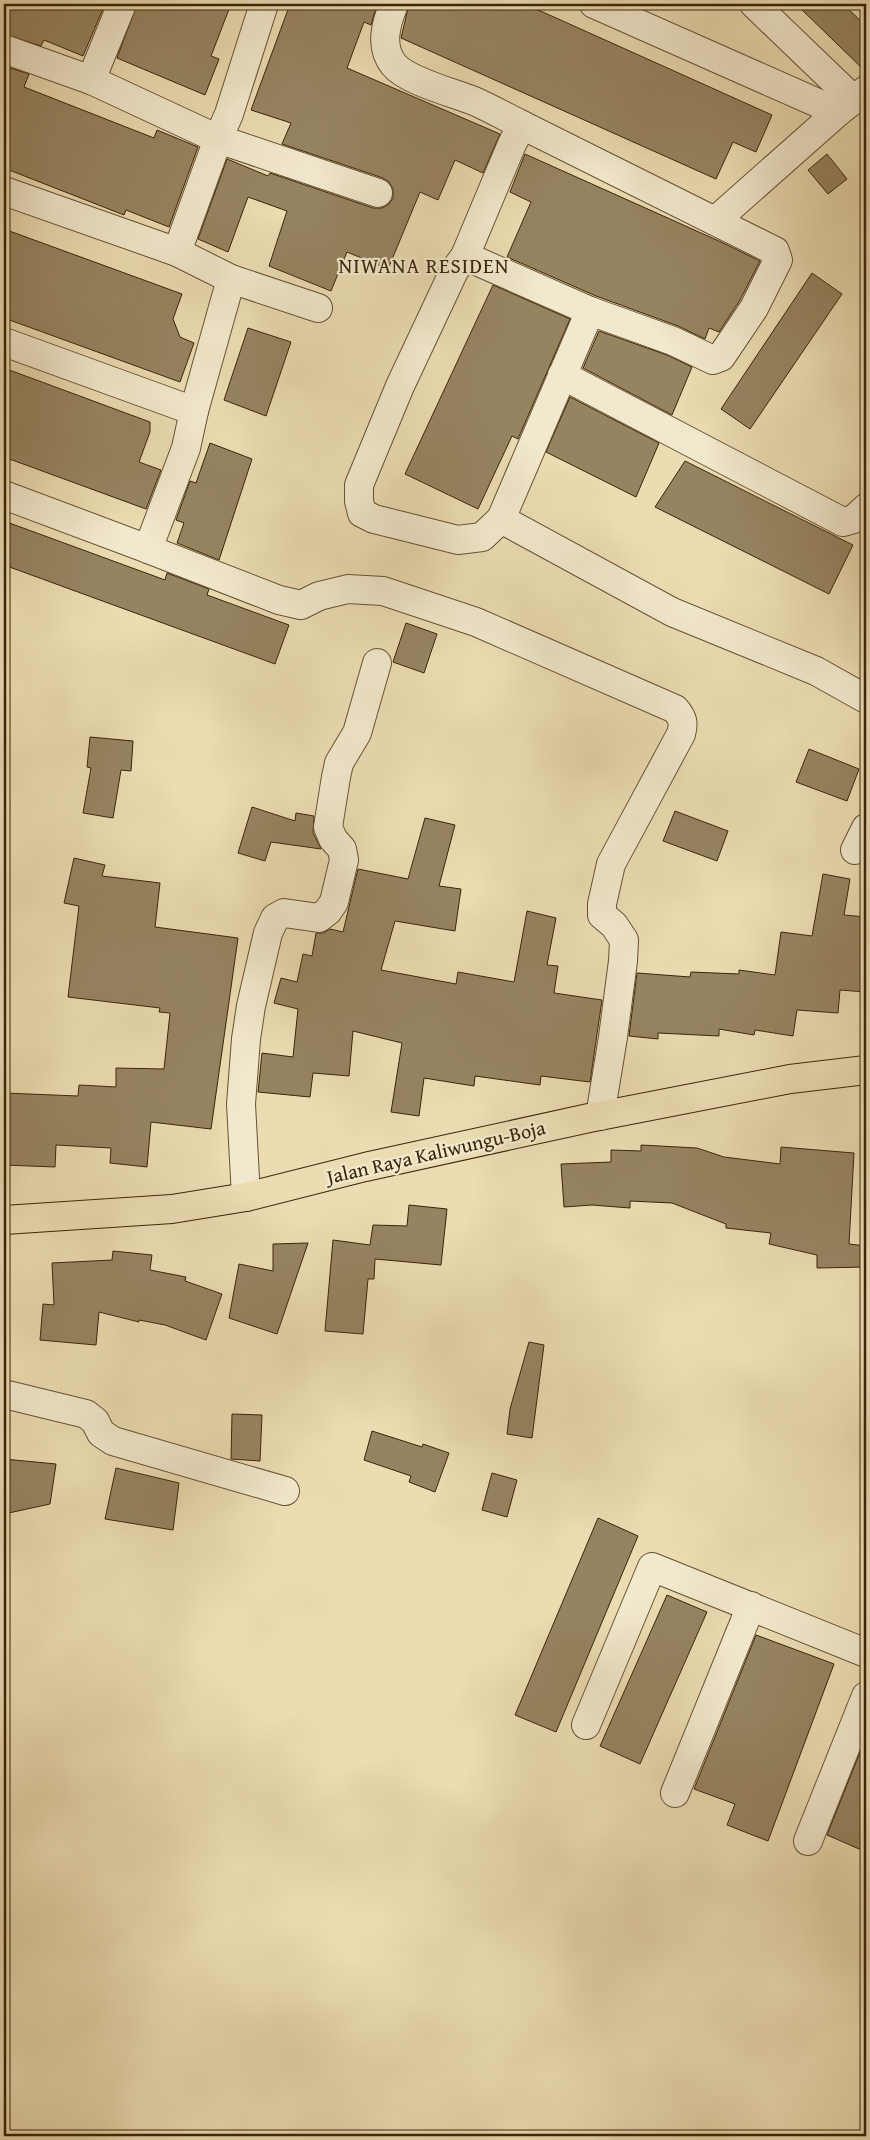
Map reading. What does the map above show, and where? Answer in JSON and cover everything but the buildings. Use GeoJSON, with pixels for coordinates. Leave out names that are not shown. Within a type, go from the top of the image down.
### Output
{"type":"FeatureCollection","features":[{"type":"Feature","properties":{"kind":"main road","name":"Jalan Raya Kaliwungu-Boja"},"geometry":{"type":"LineString","coordinates":[[4,1220],[172,1209],[246,1197],[365,1167],[600,1116],[790,1079],[866,1070]]}},
{"type":"Feature","properties":{"kind":"street"},"geometry":{"type":"LineString","coordinates":[[91,80],[122,4]]}},
{"type":"Feature","properties":{"kind":"street"},"geometry":{"type":"LineString","coordinates":[[177,252],[229,114],[264,4]]}},
{"type":"Feature","properties":{"kind":"street"},"geometry":{"type":"LineString","coordinates":[[394,4],[387,21],[385,38],[387,52],[394,66],[408,76],[474,102],[522,125],[775,251],[778,260],[754,308],[721,357],[713,360],[673,341],[590,311],[465,256]]}},
{"type":"Feature","properties":{"kind":"street"},"geometry":{"type":"LineString","coordinates":[[594,4],[853,101]]}},
{"type":"Feature","properties":{"kind":"street"},"geometry":{"type":"LineString","coordinates":[[754,4],[853,101]]}},
{"type":"Feature","properties":{"kind":"street"},"geometry":{"type":"LineString","coordinates":[[4,49],[91,80],[218,139],[378,193]]}},
{"type":"Feature","properties":{"kind":"street"},"geometry":{"type":"LineString","coordinates":[[715,221],[853,101]]}},
{"type":"Feature","properties":{"kind":"street"},"geometry":{"type":"LineString","coordinates":[[522,125],[512,144],[465,256],[454,271],[400,386],[359,485],[359,501],[362,513],[374,519],[458,540],[482,537],[501,519],[590,311]]}},
{"type":"Feature","properties":{"kind":"street"},"geometry":{"type":"LineString","coordinates":[[4,191],[177,252],[231,279],[318,308]]}},
{"type":"Feature","properties":{"kind":"street"},"geometry":{"type":"LineString","coordinates":[[148,549],[186,448],[194,411],[231,279]]}},
{"type":"Feature","properties":{"kind":"street"},"geometry":{"type":"LineString","coordinates":[[4,342],[194,411]]}},
{"type":"Feature","properties":{"kind":"street"},"geometry":{"type":"LineString","coordinates":[[562,375],[843,522],[854,519],[866,508]]}},
{"type":"Feature","properties":{"kind":"street"},"geometry":{"type":"LineString","coordinates":[[4,496],[279,600],[301,605],[319,596],[348,589],[383,591],[476,622],[675,709],[682,716],[684,724],[681,734],[611,864],[602,904],[602,916],[614,925],[624,940],[614,1037],[600,1116]]}},
{"type":"Feature","properties":{"kind":"street"},"geometry":{"type":"LineString","coordinates":[[501,519],[672,612],[816,671],[866,699]]}},
{"type":"Feature","properties":{"kind":"street"},"geometry":{"type":"LineString","coordinates":[[246,1197],[241,1104],[244,1067],[251,1006],[268,932],[275,918],[284,913],[319,918],[328,911],[334,902],[344,860],[342,849],[333,839],[328,827],[336,777],[339,763],[357,733],[377,663]]}},
{"type":"Feature","properties":{"kind":"street"},"geometry":{"type":"LineString","coordinates":[[4,1394],[86,1414],[95,1421],[101,1433],[114,1441],[286,1491]]}},
{"type":"Feature","properties":{"kind":"street"},"geometry":{"type":"LineString","coordinates":[[586,1725],[652,1567],[866,1653]]}},
{"type":"Feature","properties":{"kind":"street"},"geometry":{"type":"LineString","coordinates":[[675,1793],[751,1606]]}},
{"type":"Feature","properties":{"kind":"street"},"geometry":{"type":"LineString","coordinates":[[808,1841],[866,1696]]}},
{"type":"Feature","properties":{"kind":"district","name":"NIWANA RESIDEN"},"geometry":{"type":"Point","coordinates":[424,266]}}]}
